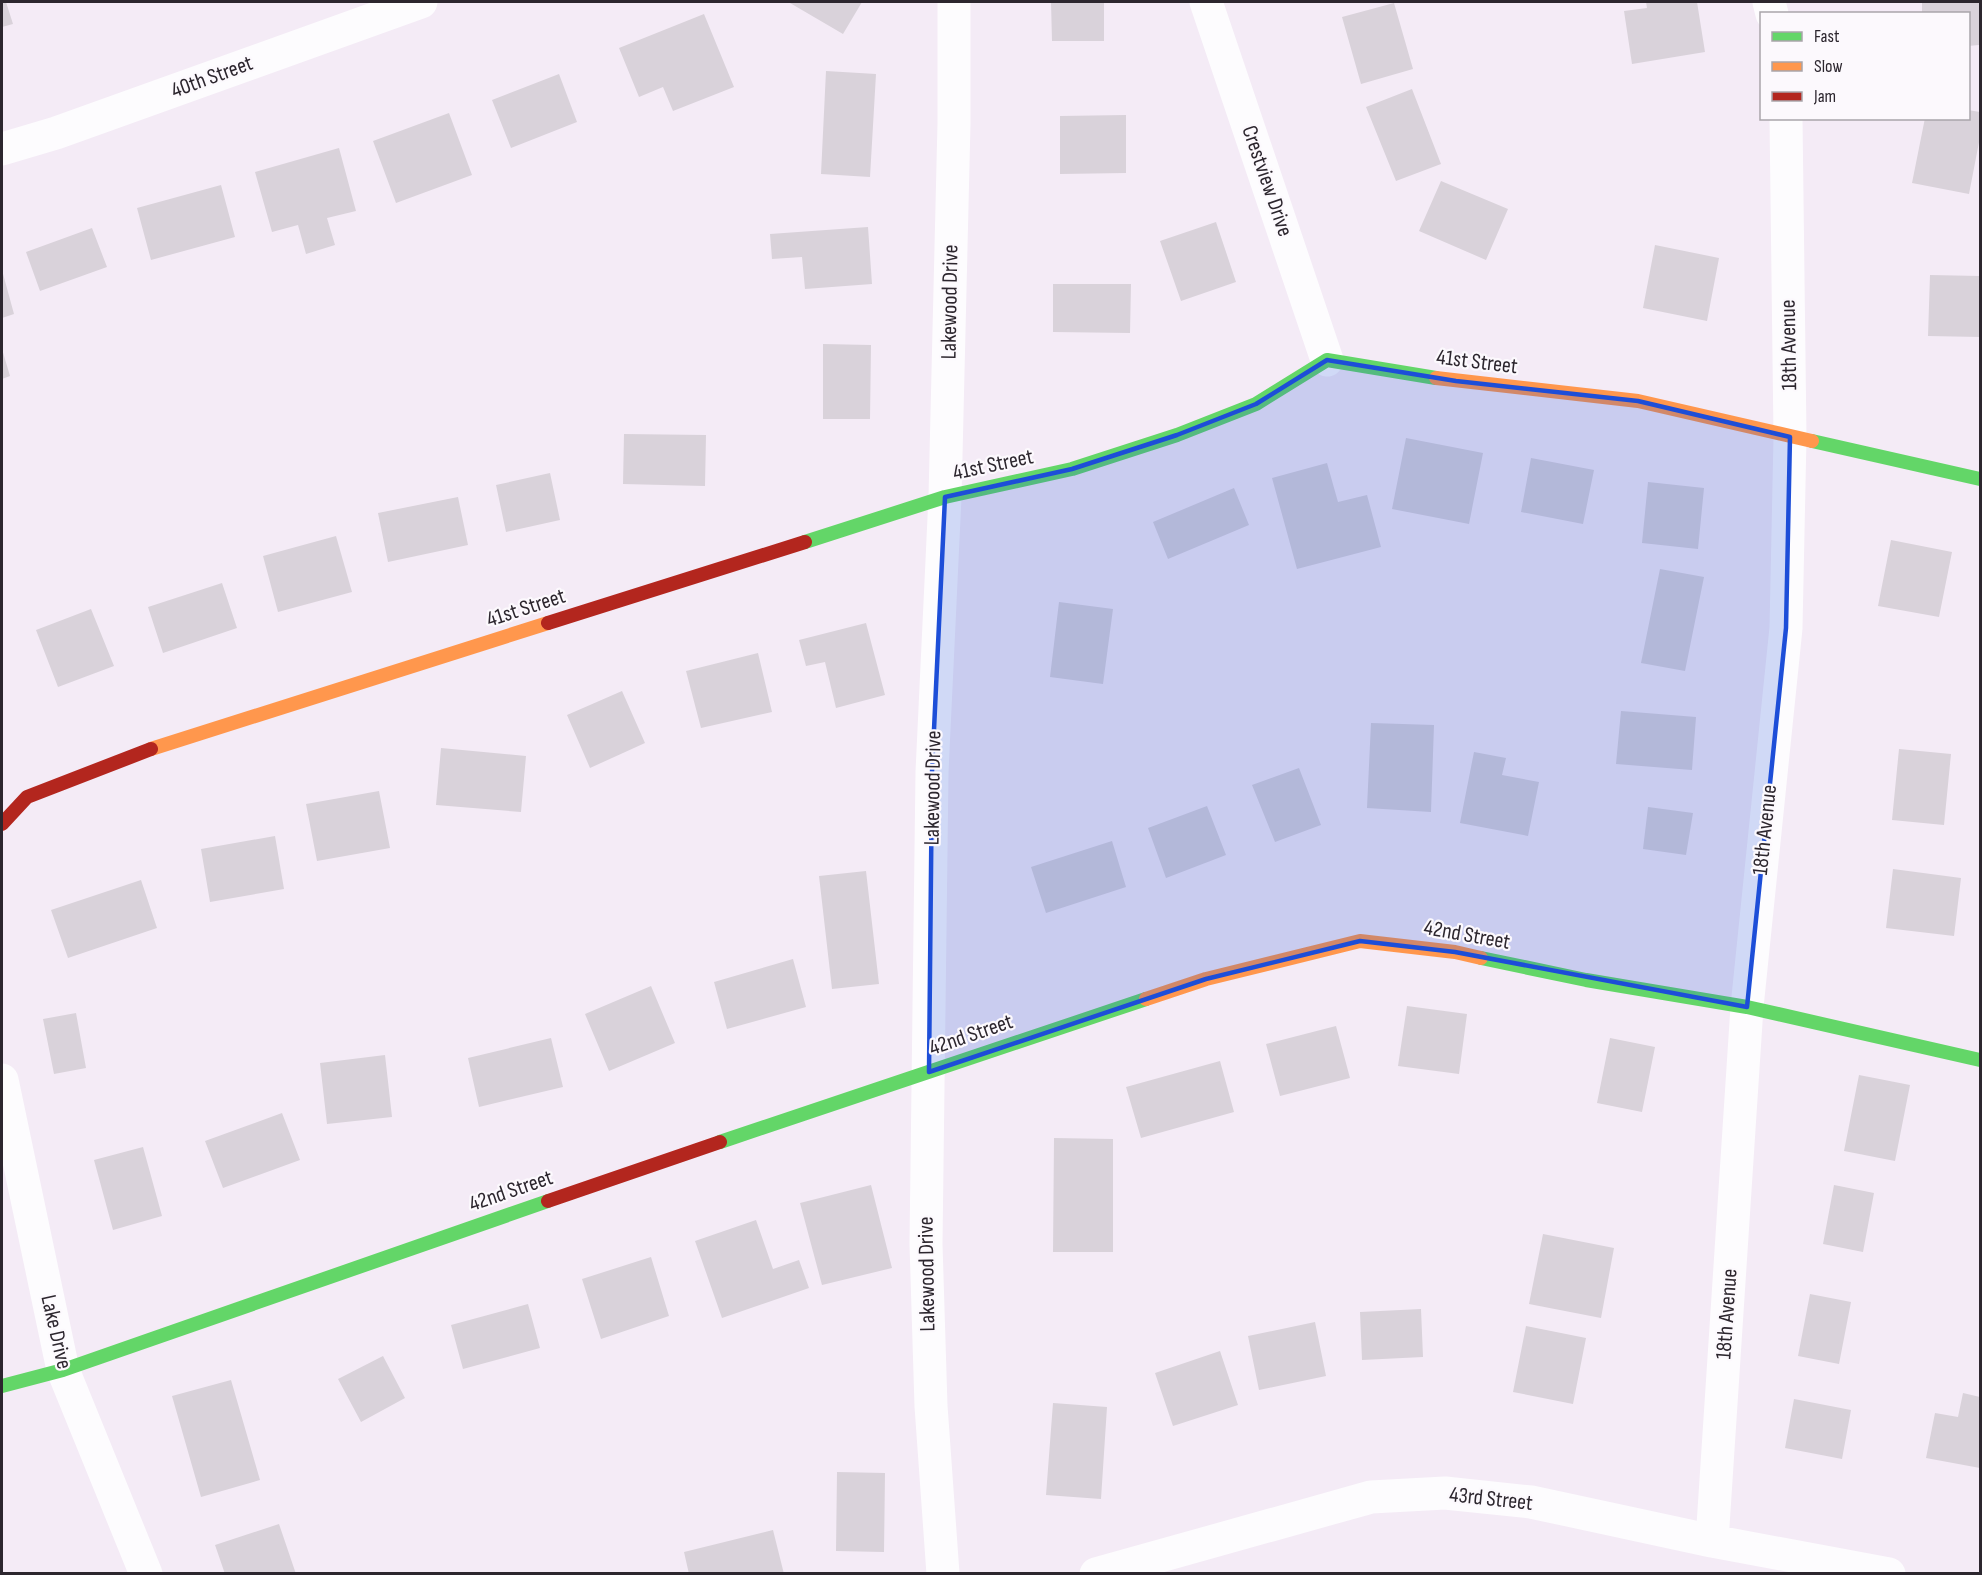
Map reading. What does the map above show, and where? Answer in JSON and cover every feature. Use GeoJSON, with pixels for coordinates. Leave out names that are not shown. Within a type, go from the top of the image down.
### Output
{"type":"FeatureCollection","features":[{"type":"Feature","properties":{"kind":"street","name":"40th Street"},"geometry":{"type":"LineString","coordinates":[[2,149],[67,129],[421,2]]}},
{"type":"Feature","properties":{"kind":"street","name":"Lakewood Drive"},"geometry":{"type":"LineString","coordinates":[[943,1574],[931,1406],[926,1244],[932,772],[945,497],[954,123],[954,2]]}},
{"type":"Feature","properties":{"kind":"street","name":"Crestview Drive"},"geometry":{"type":"LineString","coordinates":[[1206,2],[1327,360]]}},
{"type":"Feature","properties":{"kind":"street","name":"18th Avenue"},"geometry":{"type":"LineString","coordinates":[[1712,1541],[1747,1008],[1786,628],[1790,437],[1786,120]]}},
{"type":"Feature","properties":{"kind":"street","name":"41st Street"},"geometry":{"type":"LineString","coordinates":[[2,824],[27,797],[144,750],[945,497],[1072,469],[1177,435],[1256,404],[1327,360],[1456,381],[1638,401],[1980,479]]}},
{"type":"Feature","properties":{"kind":"street","name":"42nd Street"},"geometry":{"type":"LineString","coordinates":[[2,1386],[63,1370],[561,1196],[1206,979],[1360,941],[1455,952],[1586,980],[1747,1008],[1980,1060]]}},
{"type":"Feature","properties":{"kind":"street","name":"Lake Drive"},"geometry":{"type":"LineString","coordinates":[[2,1080],[63,1370],[146,1574]]}},
{"type":"Feature","properties":{"kind":"street","name":"43rd Street"},"geometry":{"type":"LineString","coordinates":[[1096,1574],[1371,1497],[1445,1493],[1531,1502],[1712,1541],[1889,1574]]}},
{"type":"Feature","properties":{"kind":"highlighted area"},"geometry":{"type":"Polygon","coordinates":[[[1327,360],[1456,381],[1638,401],[1790,437],[1786,628],[1747,1007],[1455,952],[1360,941],[1206,979],[929,1072],[932,772],[945,497],[1072,469],[1177,435],[1256,404],[1327,360]]]}},
{"type":"Feature","properties":{"kind":"building"},"geometry":{"type":"Polygon","coordinates":[[[2,2],[6,2],[13,24],[2,27],[2,2]]]}},
{"type":"Feature","properties":{"kind":"building"},"geometry":{"type":"Polygon","coordinates":[[[791,2],[862,2],[843,34],[791,2]]]}},
{"type":"Feature","properties":{"kind":"building"},"geometry":{"type":"Polygon","coordinates":[[[1051,2],[1104,2],[1104,41],[1052,41],[1051,2]]]}},
{"type":"Feature","properties":{"kind":"building"},"geometry":{"type":"Polygon","coordinates":[[[1646,2],[1697,2],[1705,52],[1632,64],[1624,11],[1647,8],[1646,2]]]}},
{"type":"Feature","properties":{"kind":"building"},"geometry":{"type":"Polygon","coordinates":[[[1922,2],[1979,2],[1979,45],[1970,46],[1970,12],[1922,12],[1922,2]]]}},
{"type":"Feature","properties":{"kind":"building"},"geometry":{"type":"Polygon","coordinates":[[[1394,3],[1413,69],[1361,84],[1342,17],[1394,3]]]}},
{"type":"Feature","properties":{"kind":"building"},"geometry":{"type":"Polygon","coordinates":[[[704,14],[734,87],[673,111],[663,87],[639,97],[619,48],[704,14]]]}},
{"type":"Feature","properties":{"kind":"building"},"geometry":{"type":"Polygon","coordinates":[[[826,71],[876,74],[870,177],[821,174],[826,71]]]}},
{"type":"Feature","properties":{"kind":"building"},"geometry":{"type":"Polygon","coordinates":[[[559,74],[577,122],[511,148],[492,100],[559,74]]]}},
{"type":"Feature","properties":{"kind":"building"},"geometry":{"type":"Polygon","coordinates":[[[1412,89],[1441,164],[1396,181],[1366,107],[1412,89]]]}},
{"type":"Feature","properties":{"kind":"building"},"geometry":{"type":"Polygon","coordinates":[[[1970,110],[1980,112],[1980,137],[1969,194],[1912,183],[1925,120],[1970,120],[1970,110]]]}},
{"type":"Feature","properties":{"kind":"building"},"geometry":{"type":"Polygon","coordinates":[[[449,113],[472,175],[396,203],[373,141],[449,113]]]}},
{"type":"Feature","properties":{"kind":"building"},"geometry":{"type":"Polygon","coordinates":[[[1126,115],[1126,173],[1060,174],[1060,116],[1126,115]]]}},
{"type":"Feature","properties":{"kind":"building"},"geometry":{"type":"Polygon","coordinates":[[[339,148],[356,211],[327,218],[335,245],[306,254],[298,225],[272,232],[255,172],[339,148]]]}},
{"type":"Feature","properties":{"kind":"building"},"geometry":{"type":"Polygon","coordinates":[[[1441,181],[1508,209],[1486,260],[1419,231],[1441,181]]]}},
{"type":"Feature","properties":{"kind":"building"},"geometry":{"type":"Polygon","coordinates":[[[221,185],[235,237],[151,260],[137,208],[221,185]]]}},
{"type":"Feature","properties":{"kind":"building"},"geometry":{"type":"Polygon","coordinates":[[[1216,222],[1236,282],[1181,301],[1160,241],[1216,222]]]}},
{"type":"Feature","properties":{"kind":"building"},"geometry":{"type":"Polygon","coordinates":[[[868,227],[872,284],[805,289],[802,257],[772,259],[770,234],[868,227]]]}},
{"type":"Feature","properties":{"kind":"building"},"geometry":{"type":"Polygon","coordinates":[[[92,228],[107,267],[40,291],[26,252],[92,228]]]}},
{"type":"Feature","properties":{"kind":"building"},"geometry":{"type":"Polygon","coordinates":[[[1655,245],[1719,258],[1707,321],[1643,308],[1655,245]]]}},
{"type":"Feature","properties":{"kind":"building"},"geometry":{"type":"Polygon","coordinates":[[[2,270],[14,314],[2,318],[2,270]]]}},
{"type":"Feature","properties":{"kind":"building"},"geometry":{"type":"Polygon","coordinates":[[[1930,275],[1980,276],[1980,337],[1928,336],[1930,275]]]}},
{"type":"Feature","properties":{"kind":"building"},"geometry":{"type":"Polygon","coordinates":[[[1053,284],[1131,284],[1130,333],[1053,332],[1053,284]]]}},
{"type":"Feature","properties":{"kind":"building"},"geometry":{"type":"Polygon","coordinates":[[[823,344],[871,345],[870,419],[823,419],[823,344]]]}},
{"type":"Feature","properties":{"kind":"building"},"geometry":{"type":"Polygon","coordinates":[[[2,349],[10,376],[2,379],[2,349]]]}},
{"type":"Feature","properties":{"kind":"building"},"geometry":{"type":"Polygon","coordinates":[[[624,434],[706,435],[705,486],[623,484],[624,434]]]}},
{"type":"Feature","properties":{"kind":"building"},"geometry":{"type":"Polygon","coordinates":[[[1406,438],[1483,453],[1469,524],[1392,509],[1406,438]]]}},
{"type":"Feature","properties":{"kind":"building"},"geometry":{"type":"Polygon","coordinates":[[[1531,458],[1594,470],[1583,524],[1521,512],[1531,458]]]}},
{"type":"Feature","properties":{"kind":"building"},"geometry":{"type":"Polygon","coordinates":[[[1327,463],[1338,502],[1367,495],[1381,547],[1297,569],[1272,478],[1327,463]]]}},
{"type":"Feature","properties":{"kind":"building"},"geometry":{"type":"Polygon","coordinates":[[[550,473],[560,520],[506,532],[496,485],[550,473]]]}},
{"type":"Feature","properties":{"kind":"building"},"geometry":{"type":"Polygon","coordinates":[[[1648,482],[1704,488],[1698,549],[1642,543],[1648,482]]]}},
{"type":"Feature","properties":{"kind":"building"},"geometry":{"type":"Polygon","coordinates":[[[1234,488],[1249,525],[1168,559],[1153,522],[1234,488]]]}},
{"type":"Feature","properties":{"kind":"building"},"geometry":{"type":"Polygon","coordinates":[[[458,497],[468,545],[388,562],[378,513],[458,497]]]}},
{"type":"Feature","properties":{"kind":"building"},"geometry":{"type":"Polygon","coordinates":[[[336,536],[352,592],[278,612],[263,556],[336,536]]]}},
{"type":"Feature","properties":{"kind":"building"},"geometry":{"type":"Polygon","coordinates":[[[1891,540],[1952,552],[1939,617],[1878,606],[1891,540]]]}},
{"type":"Feature","properties":{"kind":"building"},"geometry":{"type":"Polygon","coordinates":[[[1660,569],[1704,577],[1685,671],[1641,663],[1660,569]]]}},
{"type":"Feature","properties":{"kind":"building"},"geometry":{"type":"Polygon","coordinates":[[[222,583],[237,628],[163,653],[148,607],[222,583]]]}},
{"type":"Feature","properties":{"kind":"building"},"geometry":{"type":"Polygon","coordinates":[[[1059,602],[1113,609],[1103,684],[1050,677],[1059,602]]]}},
{"type":"Feature","properties":{"kind":"building"},"geometry":{"type":"Polygon","coordinates":[[[91,609],[114,666],[58,687],[36,630],[91,609]]]}},
{"type":"Feature","properties":{"kind":"building"},"geometry":{"type":"Polygon","coordinates":[[[866,623],[885,695],[836,708],[825,662],[806,666],[799,640],[866,623]]]}},
{"type":"Feature","properties":{"kind":"building"},"geometry":{"type":"Polygon","coordinates":[[[758,653],[772,712],[701,728],[686,671],[758,653]]]}},
{"type":"Feature","properties":{"kind":"building"},"geometry":{"type":"Polygon","coordinates":[[[622,691],[645,743],[590,768],[567,715],[622,691]]]}},
{"type":"Feature","properties":{"kind":"building"},"geometry":{"type":"Polygon","coordinates":[[[1621,711],[1696,717],[1692,770],[1616,764],[1621,711]]]}},
{"type":"Feature","properties":{"kind":"building"},"geometry":{"type":"Polygon","coordinates":[[[1371,723],[1434,725],[1431,812],[1367,808],[1371,723]]]}},
{"type":"Feature","properties":{"kind":"building"},"geometry":{"type":"Polygon","coordinates":[[[441,748],[526,756],[521,812],[436,805],[441,748]]]}},
{"type":"Feature","properties":{"kind":"building"},"geometry":{"type":"Polygon","coordinates":[[[1899,749],[1951,754],[1944,825],[1892,820],[1899,749]]]}},
{"type":"Feature","properties":{"kind":"building"},"geometry":{"type":"Polygon","coordinates":[[[1474,752],[1506,758],[1502,775],[1539,782],[1528,836],[1460,823],[1474,752]]]}},
{"type":"Feature","properties":{"kind":"building"},"geometry":{"type":"Polygon","coordinates":[[[1299,768],[1321,825],[1275,842],[1252,785],[1299,768]]]}},
{"type":"Feature","properties":{"kind":"building"},"geometry":{"type":"Polygon","coordinates":[[[379,791],[390,848],[317,861],[306,804],[379,791]]]}},
{"type":"Feature","properties":{"kind":"building"},"geometry":{"type":"Polygon","coordinates":[[[1207,806],[1226,855],[1166,878],[1148,828],[1207,806]]]}},
{"type":"Feature","properties":{"kind":"building"},"geometry":{"type":"Polygon","coordinates":[[[1648,807],[1693,813],[1686,855],[1643,849],[1648,807]]]}},
{"type":"Feature","properties":{"kind":"building"},"geometry":{"type":"Polygon","coordinates":[[[275,836],[284,889],[210,902],[201,849],[275,836]]]}},
{"type":"Feature","properties":{"kind":"building"},"geometry":{"type":"Polygon","coordinates":[[[1112,841],[1126,887],[1046,913],[1031,867],[1112,841]]]}},
{"type":"Feature","properties":{"kind":"building"},"geometry":{"type":"Polygon","coordinates":[[[1893,869],[1961,878],[1954,936],[1886,928],[1893,869]]]}},
{"type":"Feature","properties":{"kind":"building"},"geometry":{"type":"Polygon","coordinates":[[[866,871],[879,984],[832,989],[819,876],[866,871]]]}},
{"type":"Feature","properties":{"kind":"building"},"geometry":{"type":"Polygon","coordinates":[[[141,880],[157,928],[68,958],[51,910],[141,880]]]}},
{"type":"Feature","properties":{"kind":"building"},"geometry":{"type":"Polygon","coordinates":[[[793,959],[806,1007],[727,1029],[714,982],[793,959]]]}},
{"type":"Feature","properties":{"kind":"building"},"geometry":{"type":"Polygon","coordinates":[[[651,986],[675,1043],[609,1071],[585,1014],[651,986]]]}},
{"type":"Feature","properties":{"kind":"building"},"geometry":{"type":"Polygon","coordinates":[[[1407,1006],[1467,1014],[1459,1074],[1398,1066],[1407,1006]]]}},
{"type":"Feature","properties":{"kind":"building"},"geometry":{"type":"Polygon","coordinates":[[[76,1013],[86,1068],[54,1074],[43,1019],[76,1013]]]}},
{"type":"Feature","properties":{"kind":"building"},"geometry":{"type":"Polygon","coordinates":[[[1336,1026],[1350,1078],[1280,1096],[1266,1044],[1336,1026]]]}},
{"type":"Feature","properties":{"kind":"building"},"geometry":{"type":"Polygon","coordinates":[[[551,1038],[563,1087],[479,1107],[468,1058],[551,1038]]]}},
{"type":"Feature","properties":{"kind":"building"},"geometry":{"type":"Polygon","coordinates":[[[1610,1038],[1655,1047],[1642,1112],[1597,1103],[1610,1038]]]}},
{"type":"Feature","properties":{"kind":"building"},"geometry":{"type":"Polygon","coordinates":[[[385,1055],[392,1117],[327,1124],[320,1063],[385,1055]]]}},
{"type":"Feature","properties":{"kind":"building"},"geometry":{"type":"Polygon","coordinates":[[[1220,1061],[1234,1112],[1141,1138],[1126,1087],[1220,1061]]]}},
{"type":"Feature","properties":{"kind":"building"},"geometry":{"type":"Polygon","coordinates":[[[1859,1075],[1910,1085],[1895,1161],[1844,1151],[1859,1075]]]}},
{"type":"Feature","properties":{"kind":"building"},"geometry":{"type":"Polygon","coordinates":[[[282,1113],[300,1160],[223,1188],[205,1141],[282,1113]]]}},
{"type":"Feature","properties":{"kind":"building"},"geometry":{"type":"Polygon","coordinates":[[[1054,1138],[1113,1139],[1113,1252],[1053,1252],[1054,1138]]]}},
{"type":"Feature","properties":{"kind":"building"},"geometry":{"type":"Polygon","coordinates":[[[143,1147],[162,1216],[113,1230],[94,1160],[143,1147]]]}},
{"type":"Feature","properties":{"kind":"building"},"geometry":{"type":"Polygon","coordinates":[[[871,1185],[892,1268],[822,1285],[800,1203],[871,1185]]]}},
{"type":"Feature","properties":{"kind":"building"},"geometry":{"type":"Polygon","coordinates":[[[1834,1185],[1874,1193],[1863,1252],[1823,1244],[1834,1185]]]}},
{"type":"Feature","properties":{"kind":"building"},"geometry":{"type":"Polygon","coordinates":[[[756,1220],[773,1269],[799,1260],[809,1288],[722,1318],[695,1241],[756,1220]]]}},
{"type":"Feature","properties":{"kind":"building"},"geometry":{"type":"Polygon","coordinates":[[[1543,1234],[1614,1248],[1601,1318],[1529,1304],[1543,1234]]]}},
{"type":"Feature","properties":{"kind":"building"},"geometry":{"type":"Polygon","coordinates":[[[651,1257],[669,1316],[601,1339],[582,1279],[651,1257]]]}},
{"type":"Feature","properties":{"kind":"building"},"geometry":{"type":"Polygon","coordinates":[[[1810,1294],[1851,1302],[1839,1364],[1798,1356],[1810,1294]]]}},
{"type":"Feature","properties":{"kind":"building"},"geometry":{"type":"Polygon","coordinates":[[[528,1304],[540,1348],[463,1369],[451,1325],[528,1304]]]}},
{"type":"Feature","properties":{"kind":"building"},"geometry":{"type":"Polygon","coordinates":[[[1421,1309],[1423,1357],[1362,1360],[1360,1312],[1421,1309]]]}},
{"type":"Feature","properties":{"kind":"building"},"geometry":{"type":"Polygon","coordinates":[[[1315,1322],[1326,1376],[1259,1390],[1248,1336],[1315,1322]]]}},
{"type":"Feature","properties":{"kind":"building"},"geometry":{"type":"Polygon","coordinates":[[[1526,1326],[1586,1338],[1573,1404],[1513,1392],[1526,1326]]]}},
{"type":"Feature","properties":{"kind":"building"},"geometry":{"type":"Polygon","coordinates":[[[1220,1351],[1238,1405],[1173,1426],[1155,1373],[1220,1351]]]}},
{"type":"Feature","properties":{"kind":"building"},"geometry":{"type":"Polygon","coordinates":[[[383,1356],[405,1398],[361,1422],[338,1379],[383,1356]]]}},
{"type":"Feature","properties":{"kind":"building"},"geometry":{"type":"Polygon","coordinates":[[[231,1380],[260,1480],[201,1497],[172,1396],[231,1380]]]}},
{"type":"Feature","properties":{"kind":"building"},"geometry":{"type":"Polygon","coordinates":[[[1963,1393],[1980,1397],[1980,1468],[1926,1458],[1935,1413],[1958,1417],[1963,1393]]]}},
{"type":"Feature","properties":{"kind":"building"},"geometry":{"type":"Polygon","coordinates":[[[1794,1399],[1851,1410],[1842,1459],[1785,1448],[1794,1399]]]}},
{"type":"Feature","properties":{"kind":"building"},"geometry":{"type":"Polygon","coordinates":[[[1053,1403],[1107,1407],[1101,1499],[1046,1495],[1053,1403]]]}},
{"type":"Feature","properties":{"kind":"building"},"geometry":{"type":"Polygon","coordinates":[[[837,1472],[885,1473],[884,1552],[836,1551],[837,1472]]]}},
{"type":"Feature","properties":{"kind":"building"},"geometry":{"type":"Polygon","coordinates":[[[279,1524],[296,1574],[225,1574],[215,1545],[279,1524]]]}},
{"type":"Feature","properties":{"kind":"building"},"geometry":{"type":"Polygon","coordinates":[[[773,1530],[784,1574],[689,1574],[684,1552],[773,1530]]]}},
{"type":"Feature","properties":{"kind":"traffic: fast"},"geometry":{"type":"LineString","coordinates":[[805,542],[945,497],[1072,469],[1177,435],[1256,404],[1327,360],[1436,378]]}},
{"type":"Feature","properties":{"kind":"traffic: fast"},"geometry":{"type":"LineString","coordinates":[[1812,441],[1980,479]]}},
{"type":"Feature","properties":{"kind":"traffic: fast"},"geometry":{"type":"LineString","coordinates":[[1481,958],[1586,980],[1747,1007],[1980,1060]]}},
{"type":"Feature","properties":{"kind":"traffic: fast"},"geometry":{"type":"LineString","coordinates":[[720,1142],[1146,999]]}},
{"type":"Feature","properties":{"kind":"traffic: fast"},"geometry":{"type":"LineString","coordinates":[[2,1386],[63,1370],[548,1201]]}},
{"type":"Feature","properties":{"kind":"traffic: slow"},"geometry":{"type":"LineString","coordinates":[[1436,378],[1638,401],[1812,441]]}},
{"type":"Feature","properties":{"kind":"traffic: slow"},"geometry":{"type":"LineString","coordinates":[[151,749],[548,623]]}},
{"type":"Feature","properties":{"kind":"traffic: slow"},"geometry":{"type":"LineString","coordinates":[[1146,999],[1206,979],[1360,941],[1455,952],[1481,958]]}},
{"type":"Feature","properties":{"kind":"traffic: jam"},"geometry":{"type":"LineString","coordinates":[[548,623],[805,542]]}},
{"type":"Feature","properties":{"kind":"traffic: jam"},"geometry":{"type":"LineString","coordinates":[[2,824],[27,797],[151,749]]}},
{"type":"Feature","properties":{"kind":"traffic: jam"},"geometry":{"type":"LineString","coordinates":[[548,1201],[720,1142]]}}]}
